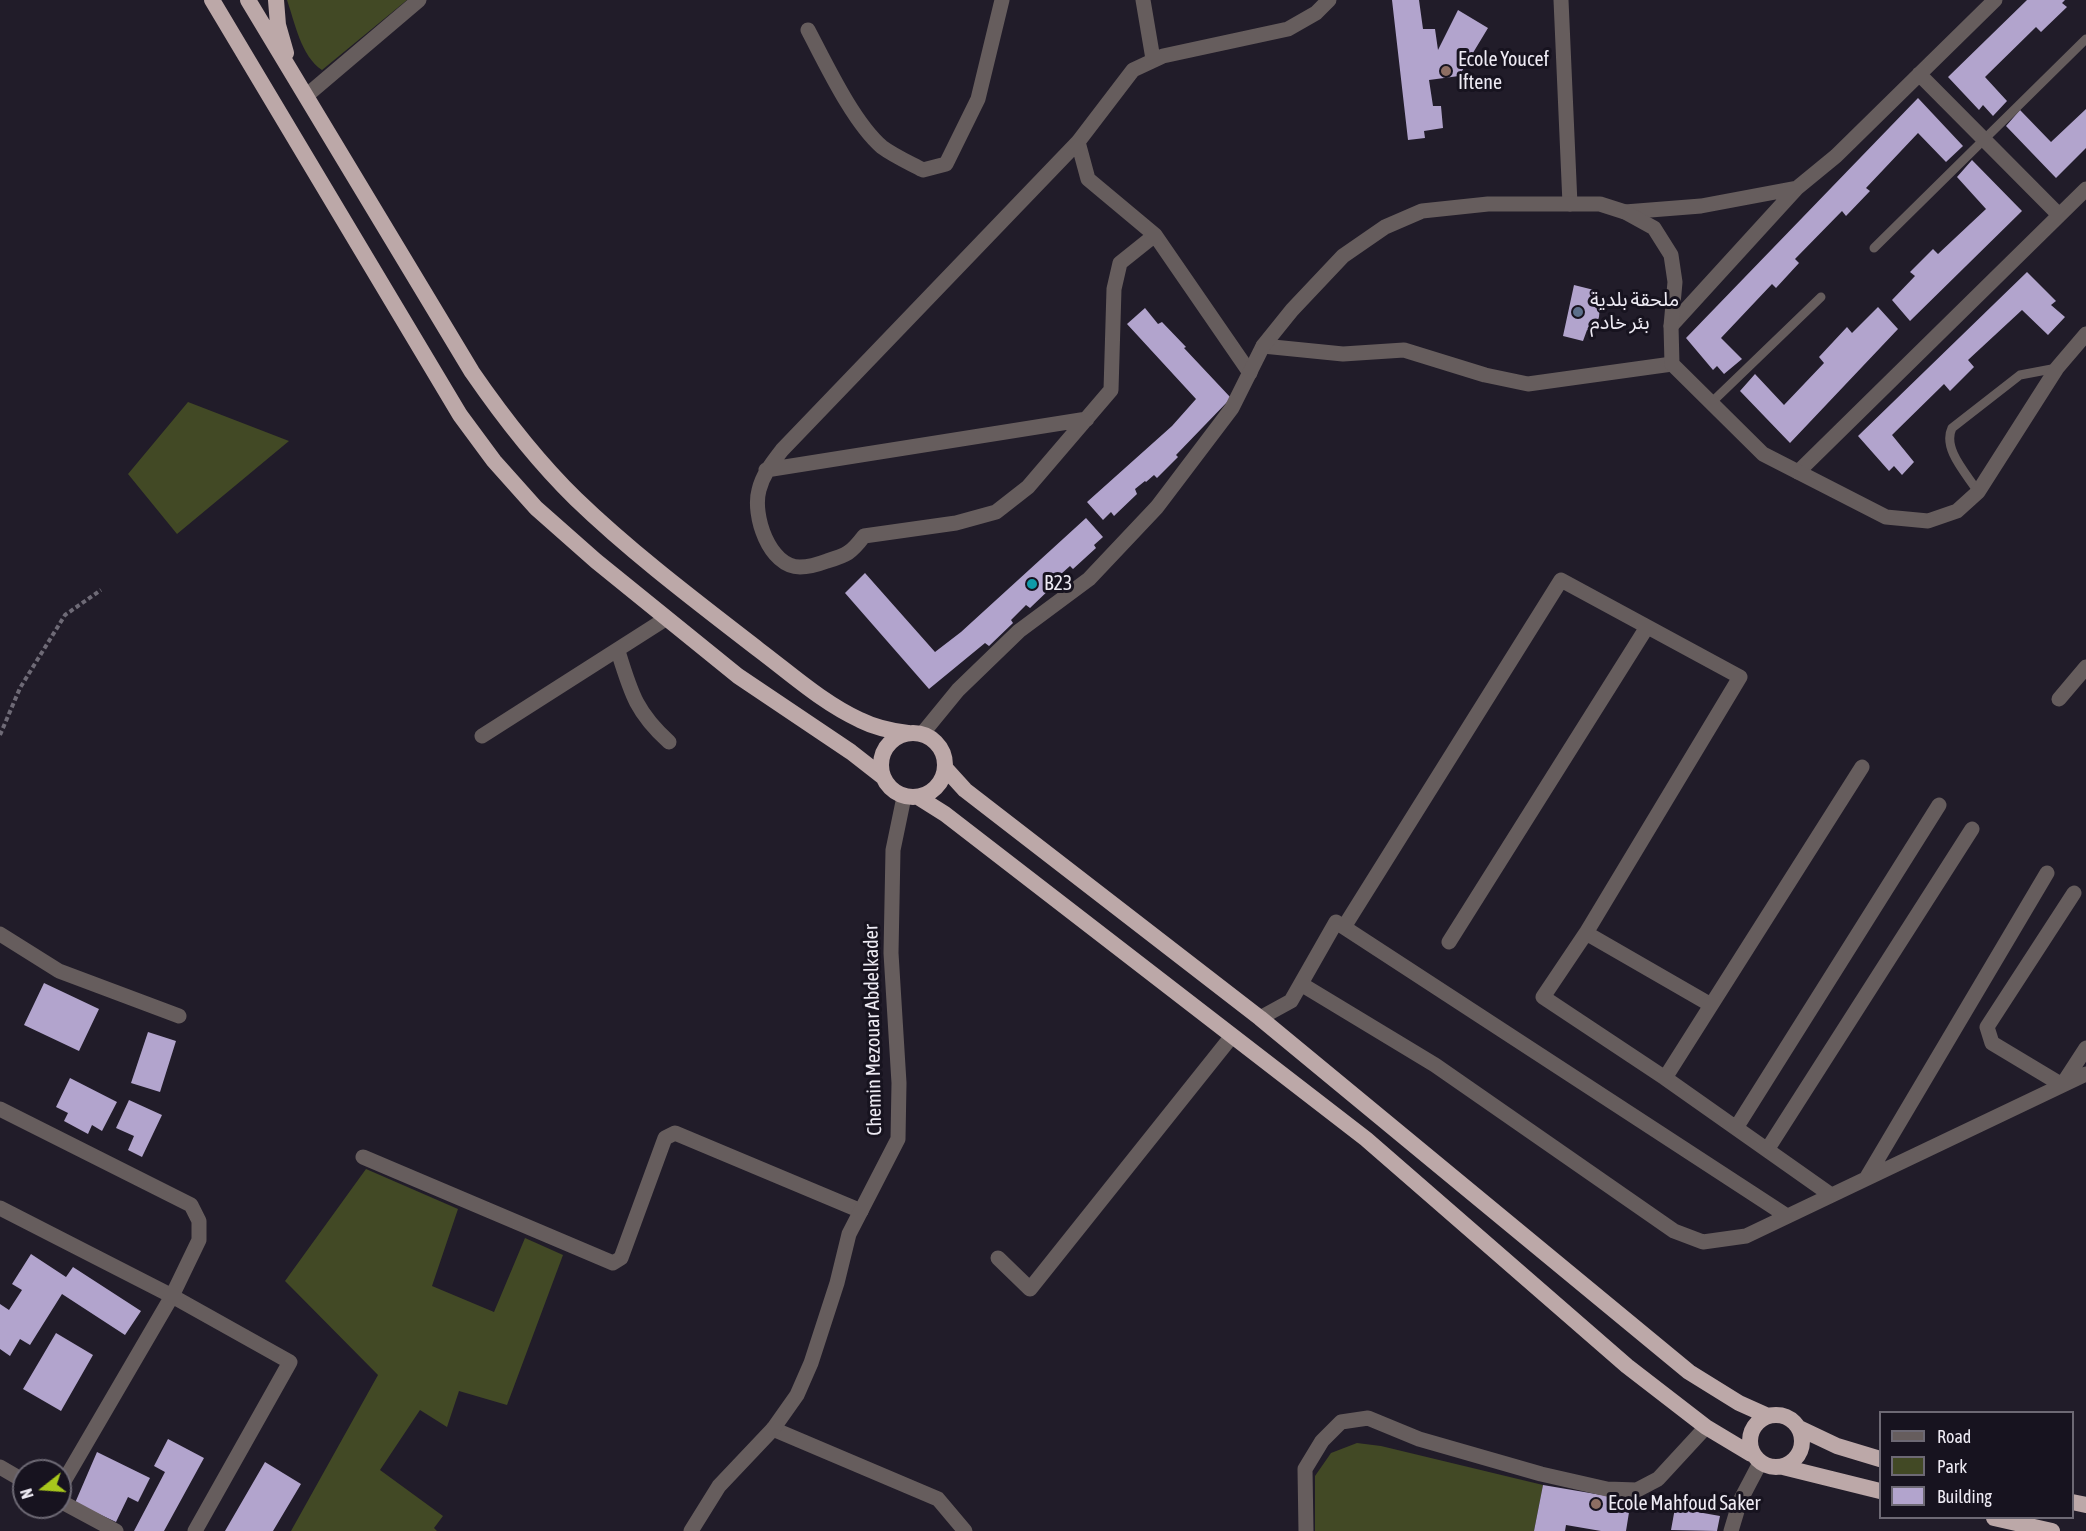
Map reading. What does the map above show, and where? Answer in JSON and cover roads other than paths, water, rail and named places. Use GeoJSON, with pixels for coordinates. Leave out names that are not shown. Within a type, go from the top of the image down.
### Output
{"type":"FeatureCollection","features":[{"type":"Feature","properties":{"kind":"highway"},"geometry":{"type":"LineString","coordinates":[[212,0],[460,415],[494,461],[545,515],[738,676],[851,752],[883,777],[891,789],[911,797],[954,821],[1366,1139],[1627,1366],[1706,1427],[1771,1467],[1783,1467],[1879,1491]]}},
{"type":"Feature","properties":{"kind":"highway"},"geometry":{"type":"LineString","coordinates":[[248,0],[472,372],[505,420],[576,498],[727,625],[818,695],[857,719],[879,729],[915,734],[935,741],[943,753],[945,768],[941,781],[931,792],[911,797]]}},
{"type":"Feature","properties":{"kind":"highway"},"geometry":{"type":"LineString","coordinates":[[276,0],[278,25],[292,74]]}},
{"type":"Feature","properties":{"kind":"highway"},"geometry":{"type":"LineString","coordinates":[[883,777],[880,763],[885,749],[895,738],[915,734]]}},
{"type":"Feature","properties":{"kind":"highway"},"geometry":{"type":"LineString","coordinates":[[945,768],[965,790],[1260,1018],[1689,1372],[1731,1399],[1768,1416]]}},
{"type":"Feature","properties":{"kind":"highway"},"geometry":{"type":"LineString","coordinates":[[1756,1458],[1751,1431],[1758,1421],[1768,1416],[1780,1415],[1791,1419],[1799,1428],[1837,1446],[1879,1458]]}},
{"type":"Feature","properties":{"kind":"highway"},"geometry":{"type":"LineString","coordinates":[[1783,1467],[1793,1461],[1800,1452],[1802,1440],[1799,1428]]}},
{"type":"Feature","properties":{"kind":"highway"},"geometry":{"type":"LineString","coordinates":[[1998,1519],[2052,1531]]}},
{"type":"Feature","properties":{"kind":"street"},"geometry":{"type":"LineString","coordinates":[[306,96],[419,0]]}},
{"type":"Feature","properties":{"kind":"street"},"geometry":{"type":"LineString","coordinates":[[808,30],[844,96],[866,129],[883,147],[923,170],[946,164],[978,99],[1002,0]]}},
{"type":"Feature","properties":{"kind":"street"},"geometry":{"type":"LineString","coordinates":[[1143,0],[1153,59]]}},
{"type":"Feature","properties":{"kind":"street"},"geometry":{"type":"LineString","coordinates":[[1155,235],[1120,262],[1114,289],[1111,390],[1028,487],[996,512],[956,523],[864,536],[850,554],[799,568],[781,559],[769,543],[758,516],[758,492],[766,470],[782,450],[1078,142],[1121,82],[1133,70],[1153,59],[1288,29],[1315,6],[1329,0]]}},
{"type":"Feature","properties":{"kind":"street"},"geometry":{"type":"LineString","coordinates":[[1561,0],[1570,204]]}},
{"type":"Feature","properties":{"kind":"street"},"geometry":{"type":"LineString","coordinates":[[1671,326],[1797,188],[1836,156],[1995,0]]}},
{"type":"Feature","properties":{"kind":"street"},"geometry":{"type":"LineString","coordinates":[[1919,74],[2059,215]]}},
{"type":"Feature","properties":{"kind":"street"},"geometry":{"type":"LineString","coordinates":[[1078,142],[1088,179],[1155,235],[1250,374]]}},
{"type":"Feature","properties":{"kind":"street"},"geometry":{"type":"LineString","coordinates":[[1625,212],[1701,206],[1797,188]]}},
{"type":"Feature","properties":{"kind":"street"},"geometry":{"type":"LineString","coordinates":[[1798,472],[2086,189]]}},
{"type":"Feature","properties":{"kind":"street"},"geometry":{"type":"LineString","coordinates":[[915,734],[1019,631],[1089,579],[1157,507],[1232,408],[1263,346],[1292,310],[1343,256],[1385,227],[1422,212],[1488,204],[1600,204],[1625,212],[1654,228],[1671,255],[1675,282],[1671,326],[1672,364],[1763,454],[1886,517],[1928,521],[1957,512],[1978,492],[2056,368],[2086,334]]}},
{"type":"Feature","properties":{"kind":"street"},"geometry":{"type":"LineString","coordinates":[[1263,346],[1343,354],[1404,350],[1485,375],[1528,384],[1672,364]]}},
{"type":"Feature","properties":{"kind":"street"},"geometry":{"type":"LineString","coordinates":[[766,470],[1086,419]]}},
{"type":"Feature","properties":{"kind":"street"},"geometry":{"type":"LineString","coordinates":[[1344,927],[1561,580],[1740,677],[1586,933],[1543,997],[1665,1078],[1831,1195]]}},
{"type":"Feature","properties":{"kind":"street"},"geometry":{"type":"LineString","coordinates":[[482,736],[667,618]]}},
{"type":"Feature","properties":{"kind":"street"},"geometry":{"type":"LineString","coordinates":[[1449,942],[1647,627]]}},
{"type":"Feature","properties":{"kind":"street"},"geometry":{"type":"LineString","coordinates":[[618,651],[633,700],[651,725],[669,742]]}},
{"type":"Feature","properties":{"kind":"street"},"geometry":{"type":"LineString","coordinates":[[2059,699],[2086,667]]}},
{"type":"Feature","properties":{"kind":"street"},"geometry":{"type":"LineString","coordinates":[[1665,1078],[1862,767]]}},
{"type":"Feature","properties":{"kind":"street","name":"Chemin Mezouar Abdelkader"},"geometry":{"type":"LineString","coordinates":[[692,1531],[718,1486],[773,1429],[797,1395],[811,1363],[837,1283],[849,1234],[898,1139],[899,1083],[892,919],[893,850],[911,797]]}},
{"type":"Feature","properties":{"kind":"street"},"geometry":{"type":"LineString","coordinates":[[1736,1128],[1939,805]]}},
{"type":"Feature","properties":{"kind":"street"},"geometry":{"type":"LineString","coordinates":[[1767,1150],[1972,829]]}},
{"type":"Feature","properties":{"kind":"street"},"geometry":{"type":"LineString","coordinates":[[1868,1177],[2047,873]]}},
{"type":"Feature","properties":{"kind":"street"},"geometry":{"type":"LineString","coordinates":[[2062,1085],[1992,1043],[1988,1028],[2074,893]]}},
{"type":"Feature","properties":{"kind":"street"},"geometry":{"type":"LineString","coordinates":[[1260,1018],[1291,1001],[1336,922],[1787,1216]]}},
{"type":"Feature","properties":{"kind":"street"},"geometry":{"type":"LineString","coordinates":[[1586,933],[1711,1005]]}},
{"type":"Feature","properties":{"kind":"street"},"geometry":{"type":"LineString","coordinates":[[0,934],[58,971],[179,1016]]}},
{"type":"Feature","properties":{"kind":"street"},"geometry":{"type":"LineString","coordinates":[[1301,984],[1436,1065],[1674,1231],[1703,1242],[1746,1236],[2086,1074]]}},
{"type":"Feature","properties":{"kind":"street"},"geometry":{"type":"LineString","coordinates":[[998,1258],[1030,1289],[1232,1036]]}},
{"type":"Feature","properties":{"kind":"street"},"geometry":{"type":"LineString","coordinates":[[2062,1085],[2086,1048]]}},
{"type":"Feature","properties":{"kind":"street"},"geometry":{"type":"LineString","coordinates":[[0,1109],[191,1205],[199,1221],[199,1240],[172,1296],[72,1467]]}},
{"type":"Feature","properties":{"kind":"street"},"geometry":{"type":"LineString","coordinates":[[363,1157],[613,1263],[621,1258],[665,1138],[675,1133],[861,1211]]}},
{"type":"Feature","properties":{"kind":"street"},"geometry":{"type":"LineString","coordinates":[[0,1208],[172,1296],[290,1362],[195,1531]]}},
{"type":"Feature","properties":{"kind":"street"},"geometry":{"type":"LineString","coordinates":[[1306,1531],[1305,1469],[1322,1441],[1341,1422],[1368,1418],[1419,1439],[1541,1474],[1607,1489],[1637,1490],[1658,1479],[1706,1427]]}},
{"type":"Feature","properties":{"kind":"street"},"geometry":{"type":"LineString","coordinates":[[773,1429],[938,1499],[965,1531]]}},
{"type":"Feature","properties":{"kind":"street"},"geometry":{"type":"LineString","coordinates":[[1731,1531],[1756,1458]]}},
{"type":"Feature","properties":{"kind":"street"},"geometry":{"type":"LineString","coordinates":[[72,1507],[116,1531]]}},
{"type":"Feature","properties":{"kind":"lane"},"geometry":{"type":"LineString","coordinates":[[1874,248],[2086,39]]}},
{"type":"Feature","properties":{"kind":"lane"},"geometry":{"type":"LineString","coordinates":[[1711,403],[1821,297]]}},
{"type":"Feature","properties":{"kind":"lane"},"geometry":{"type":"LineString","coordinates":[[1978,492],[1950,446],[1948,436],[1953,428],[2020,375],[2056,368]]}},
{"type":"Feature","properties":{"kind":"place","name":"Ecole Youcef Iftene"},"geometry":{"type":"Point","coordinates":[1446,71]}},
{"type":"Feature","properties":{"kind":"place","name":"ملحقة بلدية بئر خادم"},"geometry":{"type":"Point","coordinates":[1578,312]}},
{"type":"Feature","properties":{"kind":"place","name":"B23"},"geometry":{"type":"Point","coordinates":[1032,584]}},
{"type":"Feature","properties":{"kind":"place","name":"Ecole Mahfoud Saker"},"geometry":{"type":"Point","coordinates":[1596,1504]}}]}
